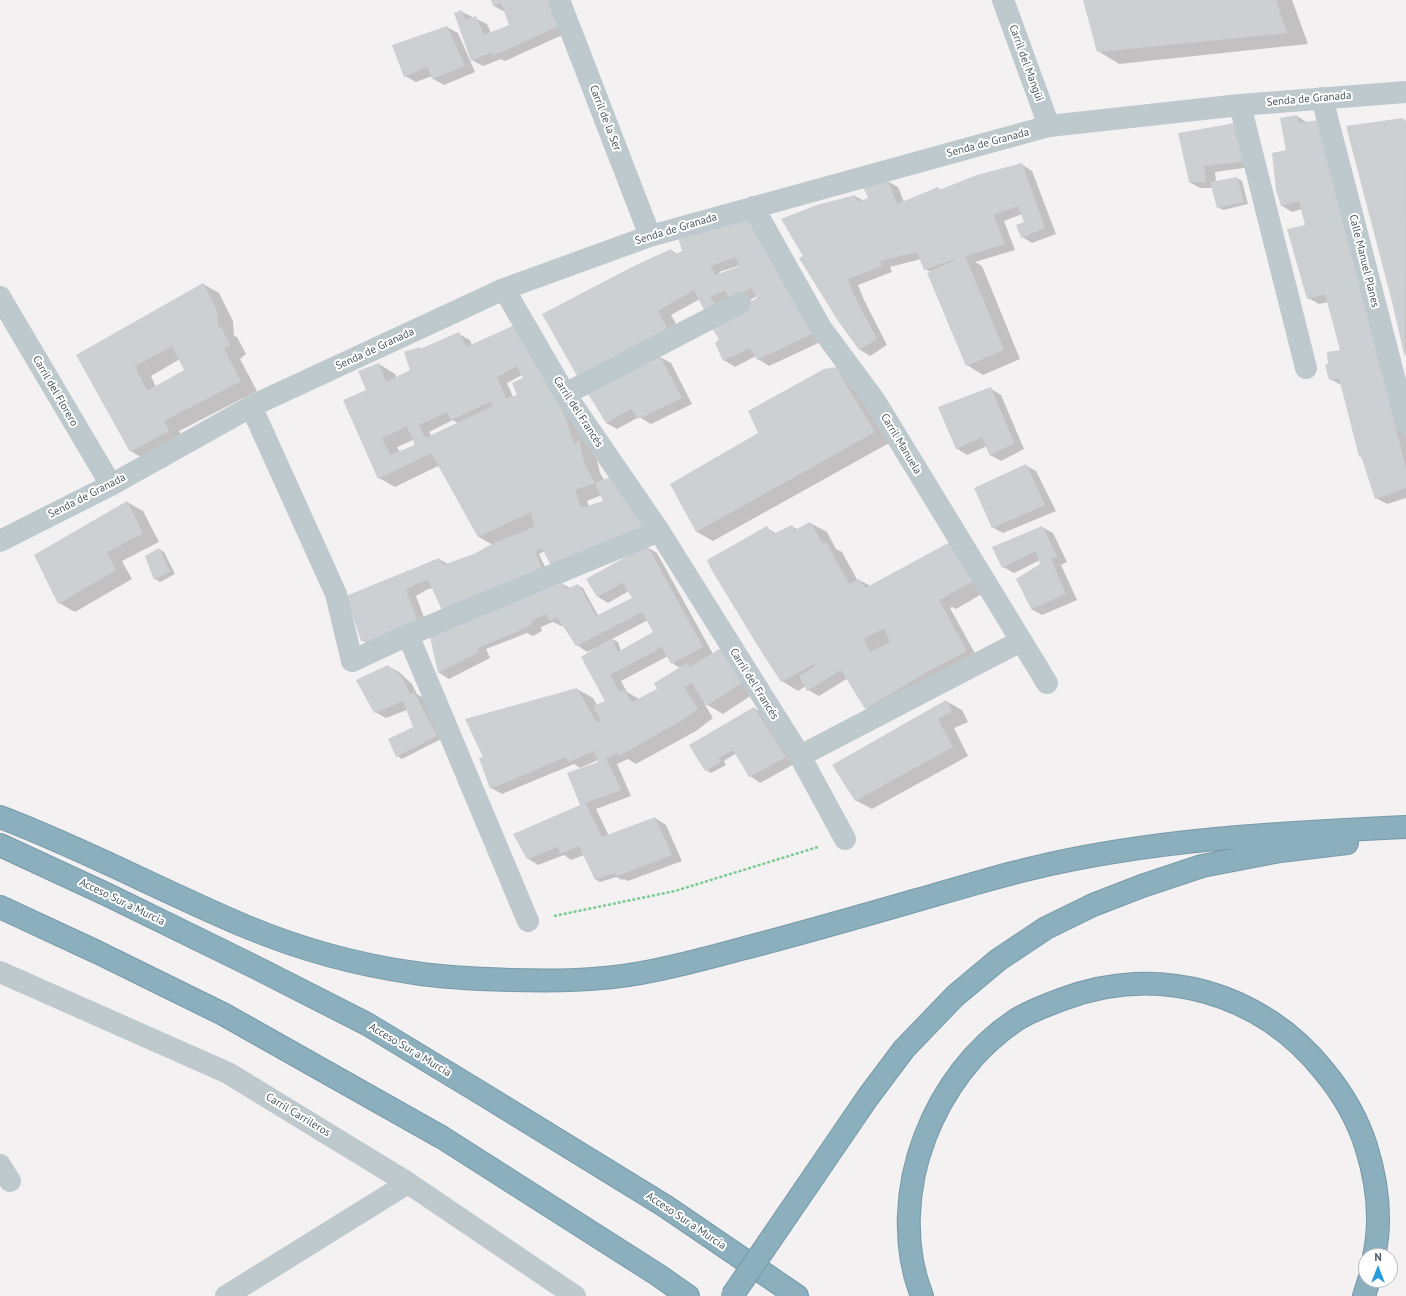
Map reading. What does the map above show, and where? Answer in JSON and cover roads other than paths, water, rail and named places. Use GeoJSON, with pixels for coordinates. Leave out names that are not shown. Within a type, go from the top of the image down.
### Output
{"type":"FeatureCollection","features":[{"type":"Feature","properties":{"kind":"highway"},"geometry":{"type":"LineString","coordinates":[[0,817],[37,831],[249,928],[306,948],[361,963],[414,973],[468,979],[530,981],[588,980],[640,974],[690,963],[781,939],[1027,869],[1083,856],[1146,846],[1281,833],[1406,827]]}},
{"type":"Feature","properties":{"kind":"highway"},"geometry":{"type":"LineString","coordinates":[[732,1296],[868,1097],[904,1049],[955,996],[998,960],[1046,928],[1094,905],[1142,886],[1202,866],[1280,852],[1406,835]]}},
{"type":"Feature","properties":{"kind":"highway","name":"Acceso Sur a Murcia"},"geometry":{"type":"LineString","coordinates":[[0,846],[115,898],[367,1024],[665,1206],[797,1296]]}},
{"type":"Feature","properties":{"kind":"highway"},"geometry":{"type":"LineString","coordinates":[[0,908],[97,952],[223,1014],[444,1138],[658,1275],[688,1296]]}},
{"type":"Feature","properties":{"kind":"highway"},"geometry":{"type":"LineString","coordinates":[[922,1296],[918,1287],[911,1257],[909,1224],[910,1195],[917,1156],[932,1120],[947,1092],[968,1062],[991,1040],[1016,1020],[1043,1006],[1077,993],[1112,986],[1151,983],[1190,987],[1228,998],[1256,1012],[1286,1031],[1312,1055],[1347,1103],[1361,1132],[1376,1186],[1377,1219],[1375,1248]]}},
{"type":"Feature","properties":{"kind":"street","name":"Carril de la Ser"},"geometry":{"type":"LineString","coordinates":[[559,0],[650,236]]}},
{"type":"Feature","properties":{"kind":"street","name":"Carril del Mangüi"},"geometry":{"type":"LineString","coordinates":[[1003,0],[1049,126]]}},
{"type":"Feature","properties":{"kind":"street","name":"Senda de Granada"},"geometry":{"type":"LineString","coordinates":[[0,541],[111,485],[251,406],[504,289],[650,236],[1049,126],[1240,105],[1406,92]]}},
{"type":"Feature","properties":{"kind":"street","name":"Calle Manuel Planes"},"geometry":{"type":"LineString","coordinates":[[1322,98],[1406,423]]}},
{"type":"Feature","properties":{"kind":"street"},"geometry":{"type":"LineString","coordinates":[[1240,105],[1306,368]]}},
{"type":"Feature","properties":{"kind":"street","name":"Carril Manuela"},"geometry":{"type":"LineString","coordinates":[[753,207],[821,328],[875,401],[1047,683]]}},
{"type":"Feature","properties":{"kind":"street","name":"Carril del Francés"},"geometry":{"type":"LineString","coordinates":[[504,289],[565,394],[659,531],[800,756],[845,839]]}},
{"type":"Feature","properties":{"kind":"street","name":"Carril del Florero"},"geometry":{"type":"LineString","coordinates":[[0,297],[111,485]]}},
{"type":"Feature","properties":{"kind":"street"},"geometry":{"type":"LineString","coordinates":[[565,394],[740,303]]}},
{"type":"Feature","properties":{"kind":"street"},"geometry":{"type":"LineString","coordinates":[[251,406],[336,594],[352,661],[408,635],[659,531]]}},
{"type":"Feature","properties":{"kind":"street"},"geometry":{"type":"LineString","coordinates":[[408,635],[528,921]]}},
{"type":"Feature","properties":{"kind":"street"},"geometry":{"type":"LineString","coordinates":[[800,756],[1021,642]]}},
{"type":"Feature","properties":{"kind":"street","name":"Carril Carrileros"},"geometry":{"type":"LineString","coordinates":[[0,972],[228,1073],[408,1183],[575,1296]]}},
{"type":"Feature","properties":{"kind":"street"},"geometry":{"type":"LineString","coordinates":[[226,1296],[408,1183]]}}]}
